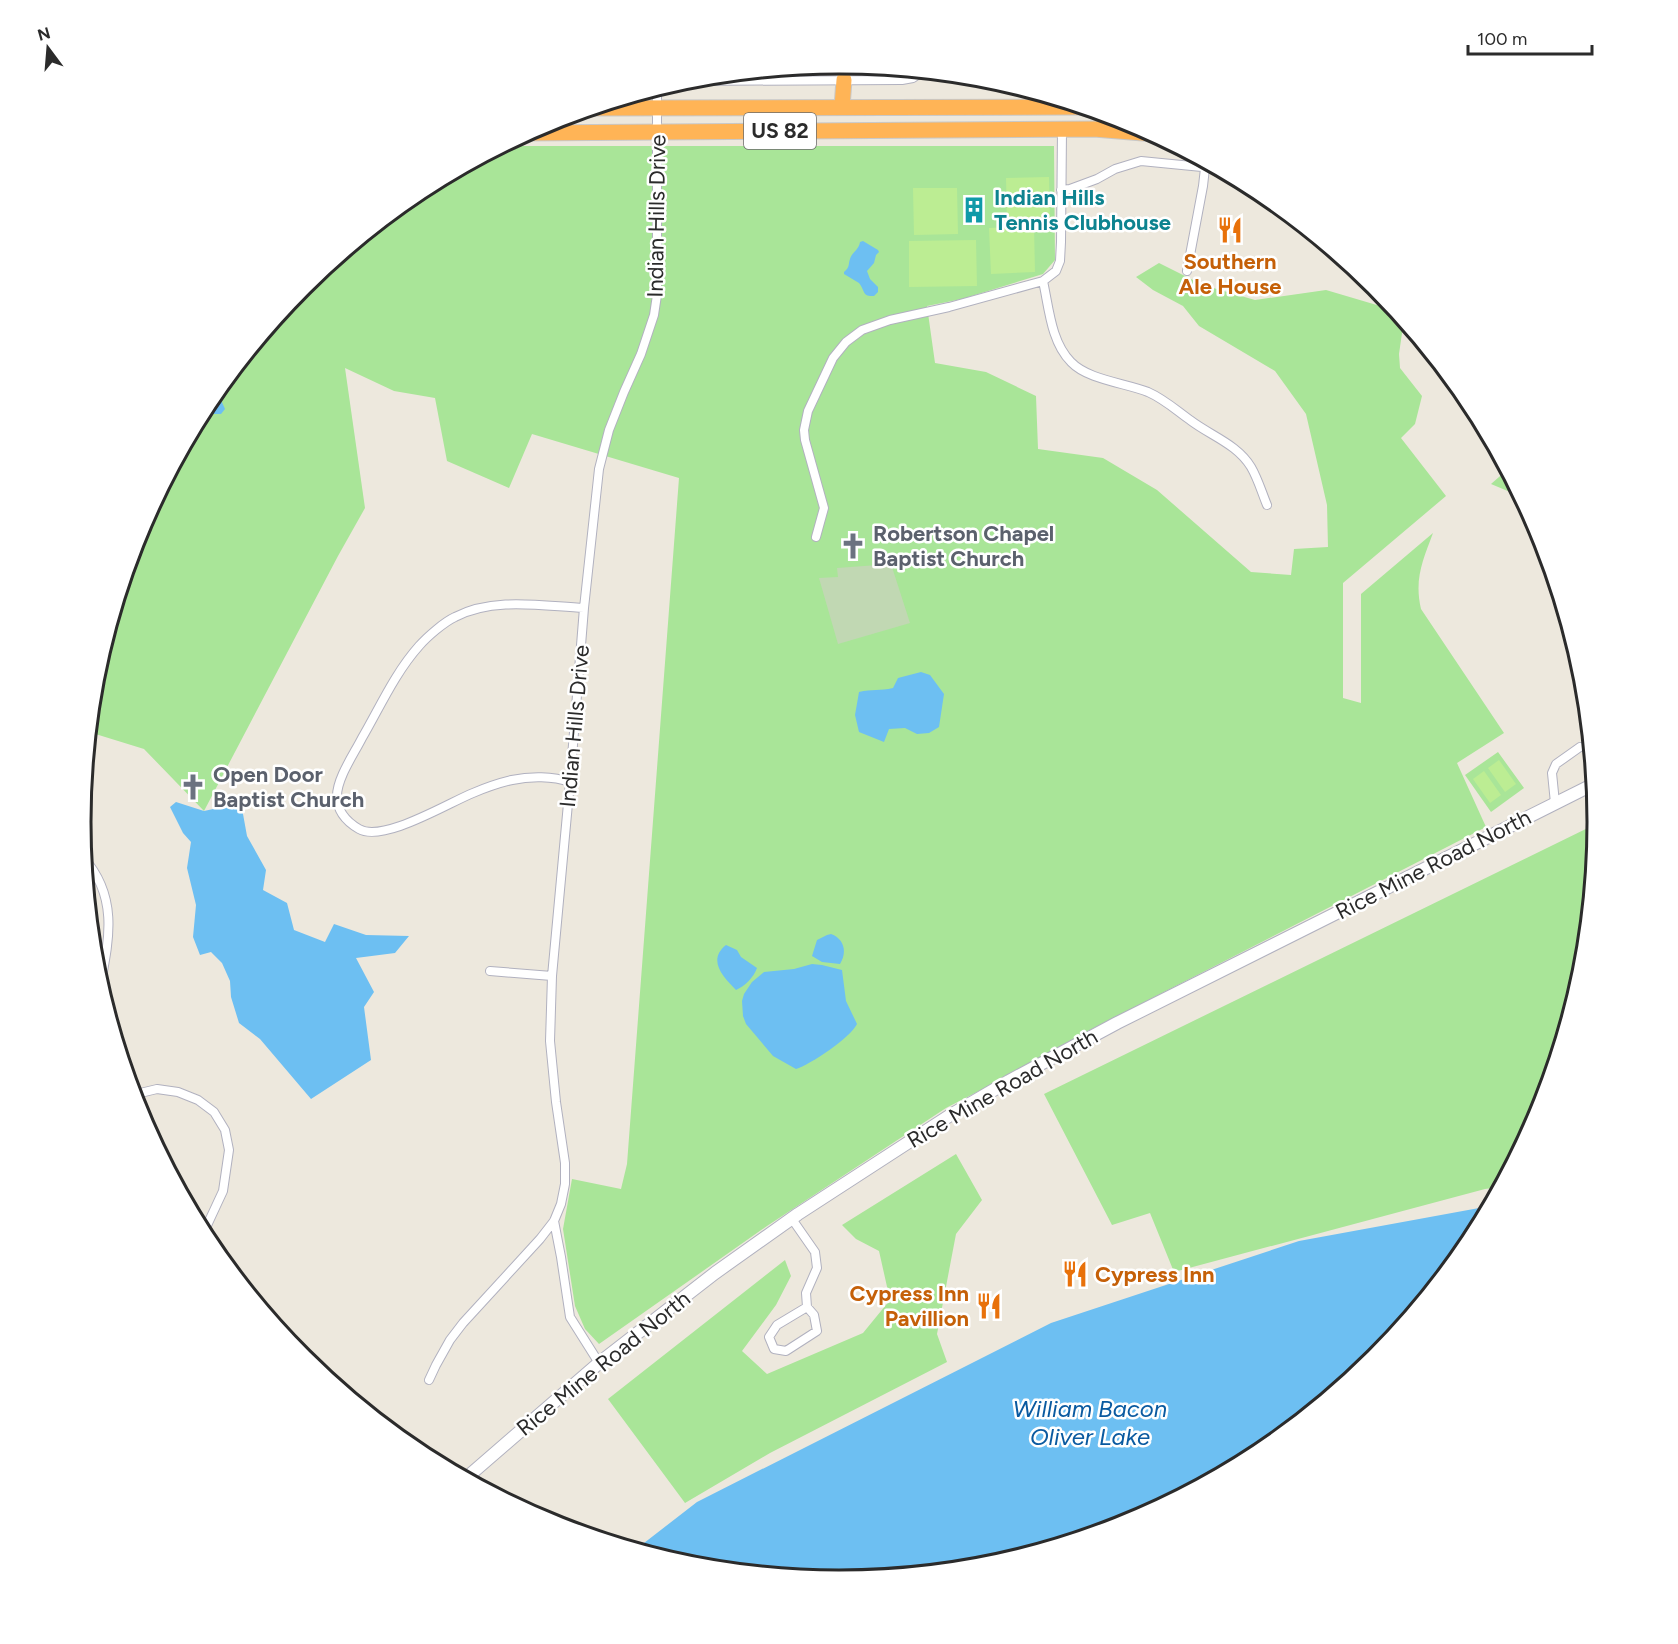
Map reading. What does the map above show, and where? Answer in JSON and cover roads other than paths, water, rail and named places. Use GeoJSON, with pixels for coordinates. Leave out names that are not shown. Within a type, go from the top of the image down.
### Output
{"type":"FeatureCollection","features":[{"type":"Feature","properties":{"kind":"highway"},"geometry":{"type":"LineString","coordinates":[[842,107],[844,80]]}},
{"type":"Feature","properties":{"kind":"highway"},"geometry":{"type":"LineString","coordinates":[[1027,106],[1039,101]]}},
{"type":"Feature","properties":{"kind":"highway","name":"US 82"},"geometry":{"type":"LineString","coordinates":[[615,108],[1054,105]]}},
{"type":"Feature","properties":{"kind":"highway","name":"US 82"},"geometry":{"type":"LineString","coordinates":[[547,133],[1094,129],[1129,132]]}},
{"type":"Feature","properties":{"kind":"main road"},"geometry":{"type":"LineString","coordinates":[[1062,130],[1071,110]]}},
{"type":"Feature","properties":{"kind":"main road","name":"Rice Mine Road North"},"geometry":{"type":"LineString","coordinates":[[471,1473],[599,1363],[715,1273],[792,1219],[949,1116],[1117,1023],[1587,788]]}},
{"type":"Feature","properties":{"kind":"street"},"geometry":{"type":"LineString","coordinates":[[737,81],[902,80],[914,78]]}},
{"type":"Feature","properties":{"kind":"street","name":"Indian Hills Drive"},"geometry":{"type":"LineString","coordinates":[[599,1363],[570,1317],[554,1221],[561,1204],[565,1184],[565,1163],[550,1041],[552,976],[584,608],[599,469],[609,430],[641,354],[654,315],[658,274],[657,96]]}},
{"type":"Feature","properties":{"kind":"street"},"geometry":{"type":"LineString","coordinates":[[816,537],[824,508],[805,440],[805,420],[833,357],[846,342],[862,330],[890,320],[949,307],[1043,281],[1056,271],[1060,261],[1062,130]]}},
{"type":"Feature","properties":{"kind":"street"},"geometry":{"type":"LineString","coordinates":[[1061,190],[1070,189],[1097,179],[1114,169],[1141,161],[1201,168]]}},
{"type":"Feature","properties":{"kind":"street"},"geometry":{"type":"LineString","coordinates":[[1187,271],[1205,170]]}},
{"type":"Feature","properties":{"kind":"street"},"geometry":{"type":"LineString","coordinates":[[1043,281],[1056,338],[1072,364],[1090,374],[1148,392],[1166,401],[1190,420],[1232,447],[1240,453],[1252,469],[1267,506]]}},
{"type":"Feature","properties":{"kind":"street"},"geometry":{"type":"LineString","coordinates":[[570,782],[550,778],[513,780],[474,792],[390,829],[370,833],[360,830],[343,817],[337,797],[342,776],[396,677],[420,645],[452,618],[470,610],[500,604],[584,608]]}},
{"type":"Feature","properties":{"kind":"street"},"geometry":{"type":"LineString","coordinates":[[1555,803],[1552,773],[1556,764],[1580,747]]}},
{"type":"Feature","properties":{"kind":"street"},"geometry":{"type":"LineString","coordinates":[[92,869],[106,896],[109,916],[108,946],[104,964]]}},
{"type":"Feature","properties":{"kind":"street"},"geometry":{"type":"LineString","coordinates":[[490,971],[552,976]]}},
{"type":"Feature","properties":{"kind":"street"},"geometry":{"type":"LineString","coordinates":[[141,1093],[157,1089],[178,1092],[198,1100],[214,1113],[225,1130],[229,1150],[223,1191],[208,1223]]}},
{"type":"Feature","properties":{"kind":"street"},"geometry":{"type":"LineString","coordinates":[[792,1219],[815,1252],[818,1268],[806,1293],[807,1308],[814,1315],[818,1331],[786,1351],[774,1349],[769,1338],[777,1325],[807,1308]]}},
{"type":"Feature","properties":{"kind":"street"},"geometry":{"type":"LineString","coordinates":[[429,1380],[450,1340],[463,1323],[554,1221]]}},
{"type":"Feature","properties":{"kind":"water"},"geometry":{"type":"Polygon","coordinates":[[[863,241],[879,252],[867,271],[870,279],[878,287],[878,292],[874,296],[866,294],[859,283],[844,274],[851,257],[863,241]]]}},
{"type":"Feature","properties":{"kind":"water"},"geometry":{"type":"Polygon","coordinates":[[[221,400],[225,409],[221,414],[212,414],[221,400]]]}},
{"type":"Feature","properties":{"kind":"water"},"geometry":{"type":"Polygon","coordinates":[[[921,672],[930,675],[944,694],[939,727],[929,733],[917,734],[905,728],[889,729],[884,742],[859,732],[855,715],[859,692],[893,688],[898,678],[921,672]]]}},
{"type":"Feature","properties":{"kind":"water"},"geometry":{"type":"Polygon","coordinates":[[[176,802],[204,811],[241,803],[247,836],[266,870],[263,890],[287,903],[294,930],[325,942],[334,924],[366,935],[409,936],[395,953],[356,958],[374,992],[364,1007],[371,1060],[311,1099],[260,1039],[239,1023],[231,997],[230,981],[222,963],[211,952],[200,955],[193,937],[196,905],[187,868],[191,842],[183,833],[170,807],[176,802]]]}},
{"type":"Feature","properties":{"kind":"water"},"geometry":{"type":"Polygon","coordinates":[[[831,934],[842,943],[844,955],[840,964],[822,962],[812,956],[817,940],[831,934]]]}},
{"type":"Feature","properties":{"kind":"water"},"geometry":{"type":"Polygon","coordinates":[[[726,945],[737,950],[741,957],[757,968],[749,981],[736,990],[726,980],[717,962],[720,951],[726,945]]]}},
{"type":"Feature","properties":{"kind":"water"},"geometry":{"type":"Polygon","coordinates":[[[812,964],[842,970],[846,1001],[857,1024],[830,1050],[796,1069],[773,1056],[746,1024],[742,1001],[752,982],[764,972],[794,969],[812,964]]]}},
{"type":"Feature","properties":{"kind":"water","name":"William Bacon Oliver Lake"},"geometry":{"type":"Polygon","coordinates":[[[1480,1208],[1433,1278],[1402,1316],[1333,1385],[1255,1444],[1213,1470],[1125,1514],[1033,1545],[937,1564],[888,1569],[790,1569],[693,1556],[642,1544],[697,1502],[1051,1323],[1299,1241],[1480,1208]]]}},
{"type":"Feature","properties":{"kind":"place","name":"Indian Hills Tennis Clubhouse"},"geometry":{"type":"Point","coordinates":[974,210]}},
{"type":"Feature","properties":{"kind":"place","name":"Southern Ale House"},"geometry":{"type":"Point","coordinates":[1230,230]}},
{"type":"Feature","properties":{"kind":"place","name":"Robertson Chapel Baptist Church"},"geometry":{"type":"Point","coordinates":[853,546]}},
{"type":"Feature","properties":{"kind":"place","name":"Open Door Baptist Church"},"geometry":{"type":"Point","coordinates":[193,787]}},
{"type":"Feature","properties":{"kind":"place","name":"Cypress Inn"},"geometry":{"type":"Point","coordinates":[1075,1274]}},
{"type":"Feature","properties":{"kind":"place","name":"Cypress Inn Pavillion"},"geometry":{"type":"Point","coordinates":[989,1306]}}]}
